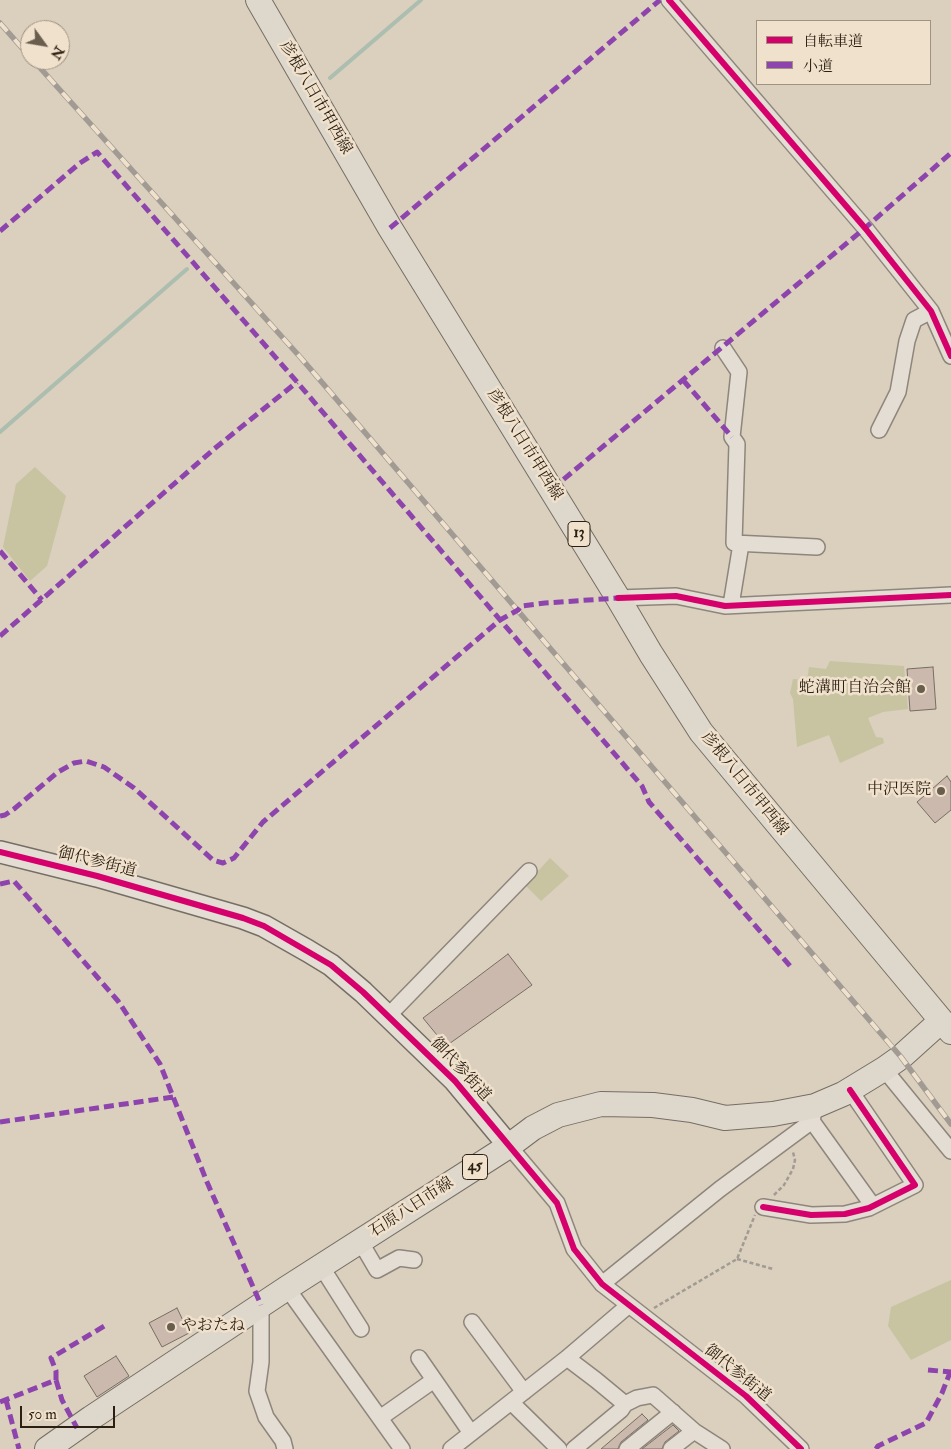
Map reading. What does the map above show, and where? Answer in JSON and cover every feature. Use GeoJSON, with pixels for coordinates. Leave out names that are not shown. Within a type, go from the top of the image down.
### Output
{"type":"FeatureCollection","features":[{"type":"Feature","properties":{"kind":"main road","name":"彦根八日市甲西線"},"geometry":{"type":"LineString","coordinates":[[258,0],[390,228],[651,654],[701,732],[948,1022]]}},
{"type":"Feature","properties":{"kind":"main road","name":"石原八日市線"},"geometry":{"type":"LineString","coordinates":[[47,1449],[287,1288],[509,1146],[533,1128],[558,1115],[601,1104],[653,1105],[692,1110],[725,1118],[813,1113],[884,1069],[948,1022]]}},
{"type":"Feature","properties":{"kind":"street"},"geometry":{"type":"LineString","coordinates":[[669,0],[865,228],[931,311],[951,356]]}},
{"type":"Feature","properties":{"kind":"street"},"geometry":{"type":"LineString","coordinates":[[879,430],[898,392],[907,341],[914,320],[931,311]]}},
{"type":"Feature","properties":{"kind":"street"},"geometry":{"type":"LineString","coordinates":[[723,348],[739,372],[732,437],[737,444],[734,543],[817,546]]}},
{"type":"Feature","properties":{"kind":"street"},"geometry":{"type":"LineString","coordinates":[[731,605],[741,544]]}},
{"type":"Feature","properties":{"kind":"street"},"geometry":{"type":"LineString","coordinates":[[618,598],[676,596],[725,606],[951,596]]}},
{"type":"Feature","properties":{"kind":"street","name":"御代参街道"},"geometry":{"type":"LineString","coordinates":[[0,852],[183,900],[264,926],[331,966],[363,992],[455,1081],[557,1203],[574,1249],[602,1284],[746,1396],[801,1449]]}},
{"type":"Feature","properties":{"kind":"street"},"geometry":{"type":"LineString","coordinates":[[388,1016],[529,871]]}},
{"type":"Feature","properties":{"kind":"street"},"geometry":{"type":"LineString","coordinates":[[884,1069],[951,1151]]}},
{"type":"Feature","properties":{"kind":"street"},"geometry":{"type":"LineString","coordinates":[[763,1207],[811,1216],[845,1214],[873,1206],[915,1184],[850,1090]]}},
{"type":"Feature","properties":{"kind":"street"},"geometry":{"type":"LineString","coordinates":[[602,1284],[813,1113],[873,1206]]}},
{"type":"Feature","properties":{"kind":"street"},"geometry":{"type":"LineString","coordinates":[[360,1241],[377,1270],[399,1258],[414,1260]]}},
{"type":"Feature","properties":{"kind":"street"},"geometry":{"type":"LineString","coordinates":[[321,1266],[361,1329]]}},
{"type":"Feature","properties":{"kind":"street"},"geometry":{"type":"LineString","coordinates":[[287,1288],[402,1449]]}},
{"type":"Feature","properties":{"kind":"street"},"geometry":{"type":"LineString","coordinates":[[261,1305],[261,1362],[257,1391],[266,1417],[283,1441],[285,1449]]}},
{"type":"Feature","properties":{"kind":"street"},"geometry":{"type":"LineString","coordinates":[[451,1449],[567,1358],[629,1305]]}},
{"type":"Feature","properties":{"kind":"street"},"geometry":{"type":"LineString","coordinates":[[472,1322],[524,1392]]}},
{"type":"Feature","properties":{"kind":"street"},"geometry":{"type":"LineString","coordinates":[[419,1358],[471,1433]]}},
{"type":"Feature","properties":{"kind":"street"},"geometry":{"type":"LineString","coordinates":[[567,1358],[625,1404]]}},
{"type":"Feature","properties":{"kind":"street"},"geometry":{"type":"LineString","coordinates":[[380,1418],[434,1380]]}},
{"type":"Feature","properties":{"kind":"street"},"geometry":{"type":"LineString","coordinates":[[574,1449],[621,1410],[625,1404],[637,1398],[653,1395],[694,1430],[722,1449]]}},
{"type":"Feature","properties":{"kind":"street"},"geometry":{"type":"LineString","coordinates":[[511,1402],[559,1449]]}},
{"type":"Feature","properties":{"kind":"street"},"geometry":{"type":"LineString","coordinates":[[628,1449],[673,1412]]}},
{"type":"Feature","properties":{"kind":"street"},"geometry":{"type":"LineString","coordinates":[[671,1449],[694,1430]]}},
{"type":"Feature","properties":{"kind":"path"},"geometry":{"type":"LineString","coordinates":[[642,1316],[737,1259],[753,1218],[784,1185],[793,1169],[795,1160],[791,1148]]}},
{"type":"Feature","properties":{"kind":"path"},"geometry":{"type":"LineString","coordinates":[[737,1259],[773,1269]]}},
{"type":"Feature","properties":{"kind":"shaded area"},"geometry":{"type":"Polygon","coordinates":[[[35,467],[66,496],[47,566],[30,581],[3,547],[16,484],[35,467]]]}},
{"type":"Feature","properties":{"kind":"shaded area"},"geometry":{"type":"Polygon","coordinates":[[[830,661],[904,666],[908,709],[883,712],[868,718],[876,737],[883,738],[884,743],[840,763],[829,735],[797,747],[793,699],[790,693],[793,679],[807,680],[809,667],[826,669],[830,661]]]}},
{"type":"Feature","properties":{"kind":"shaded area"},"geometry":{"type":"Polygon","coordinates":[[[550,858],[569,876],[541,901],[525,885],[550,858]]]}},
{"type":"Feature","properties":{"kind":"shaded area"},"geometry":{"type":"Polygon","coordinates":[[[951,1280],[951,1340],[911,1360],[888,1326],[891,1307],[951,1280]]]}},
{"type":"Feature","properties":{"kind":"building","name":"蛇溝町自治会館"},"geometry":{"type":"Polygon","coordinates":[[[933,667],[936,709],[910,711],[907,669],[933,667]]]}},
{"type":"Feature","properties":{"kind":"building","name":"中沢医院"},"geometry":{"type":"Polygon","coordinates":[[[947,776],[951,782],[951,810],[935,823],[917,802],[947,776]]]}},
{"type":"Feature","properties":{"kind":"building"},"geometry":{"type":"Polygon","coordinates":[[[508,954],[532,985],[446,1046],[423,1018],[508,954]]]}},
{"type":"Feature","properties":{"kind":"building"},"geometry":{"type":"Polygon","coordinates":[[[177,1308],[189,1333],[162,1347],[149,1323],[177,1308]]]}},
{"type":"Feature","properties":{"kind":"building"},"geometry":{"type":"Polygon","coordinates":[[[116,1356],[129,1376],[97,1397],[84,1376],[116,1356]]]}},
{"type":"Feature","properties":{"kind":"building"},"geometry":{"type":"Polygon","coordinates":[[[642,1414],[648,1420],[621,1442],[618,1449],[601,1449],[642,1414]]]}},
{"type":"Feature","properties":{"kind":"building"},"geometry":{"type":"Polygon","coordinates":[[[673,1425],[679,1431],[665,1442],[662,1449],[642,1449],[673,1425]]]}},
{"type":"Feature","properties":{"kind":"waterway"},"geometry":{"type":"LineString","coordinates":[[330,78],[421,0]]}},
{"type":"Feature","properties":{"kind":"waterway"},"geometry":{"type":"LineString","coordinates":[[0,432],[187,269]]}},
{"type":"Feature","properties":{"kind":"railway"},"geometry":{"type":"LineString","coordinates":[[0,23],[20,46]]}},
{"type":"Feature","properties":{"kind":"railway"},"geometry":{"type":"LineString","coordinates":[[42,70],[301,358],[901,1057],[951,1124]]}},
{"type":"Feature","properties":{"kind":"marked path"},"geometry":{"type":"LineString","coordinates":[[390,228],[660,0]]}},
{"type":"Feature","properties":{"kind":"marked path"},"geometry":{"type":"LineString","coordinates":[[0,231],[80,163],[97,152],[297,382],[642,786],[649,802],[790,966]]}},
{"type":"Feature","properties":{"kind":"marked path"},"geometry":{"type":"LineString","coordinates":[[552,489],[865,228],[951,153]]}},
{"type":"Feature","properties":{"kind":"marked path"},"geometry":{"type":"LineString","coordinates":[[683,380],[732,437]]}},
{"type":"Feature","properties":{"kind":"marked path"},"geometry":{"type":"LineString","coordinates":[[0,636],[214,449],[297,382]]}},
{"type":"Feature","properties":{"kind":"marked path"},"geometry":{"type":"LineString","coordinates":[[0,551],[42,600]]}},
{"type":"Feature","properties":{"kind":"marked path"},"geometry":{"type":"LineString","coordinates":[[0,816],[14,809],[58,772],[74,763],[86,761],[104,767],[134,788],[213,860],[223,863],[234,858],[263,822],[500,620],[518,610],[521,606],[618,598]]}},
{"type":"Feature","properties":{"kind":"marked path"},"geometry":{"type":"LineString","coordinates":[[0,884],[14,881],[118,1001],[160,1064],[207,1182],[261,1305]]}},
{"type":"Feature","properties":{"kind":"marked path"},"geometry":{"type":"LineString","coordinates":[[0,1122],[173,1097]]}},
{"type":"Feature","properties":{"kind":"marked path"},"geometry":{"type":"LineString","coordinates":[[0,1402],[56,1380],[56,1371],[51,1358],[106,1325]]}},
{"type":"Feature","properties":{"kind":"marked path"},"geometry":{"type":"LineString","coordinates":[[928,1370],[951,1372]]}},
{"type":"Feature","properties":{"kind":"marked path"},"geometry":{"type":"LineString","coordinates":[[876,1449],[878,1446],[926,1423],[942,1393],[951,1370]]}},
{"type":"Feature","properties":{"kind":"marked path"},"geometry":{"type":"LineString","coordinates":[[56,1380],[62,1400],[77,1428]]}},
{"type":"Feature","properties":{"kind":"marked path"},"geometry":{"type":"LineString","coordinates":[[6,1400],[19,1449]]}},
{"type":"Feature","properties":{"kind":"cycle path"},"geometry":{"type":"LineString","coordinates":[[669,0],[865,228],[931,311],[951,356]]}},
{"type":"Feature","properties":{"kind":"cycle path"},"geometry":{"type":"LineString","coordinates":[[618,598],[676,596],[725,606],[951,595]]}},
{"type":"Feature","properties":{"kind":"cycle path"},"geometry":{"type":"LineString","coordinates":[[0,852],[97,876],[243,918],[264,926],[331,965],[363,992],[455,1081],[557,1203],[574,1249],[602,1284],[746,1396],[801,1449]]}},
{"type":"Feature","properties":{"kind":"cycle path"},"geometry":{"type":"LineString","coordinates":[[763,1207],[811,1215],[845,1214],[869,1208],[915,1185],[850,1090]]}},
{"type":"Feature","properties":{"kind":"place","name":"蛇溝町自治会館"},"geometry":{"type":"Point","coordinates":[921,689]}},
{"type":"Feature","properties":{"kind":"place","name":"中沢医院"},"geometry":{"type":"Point","coordinates":[941,791]}},
{"type":"Feature","properties":{"kind":"place","name":"やおたね"},"geometry":{"type":"Point","coordinates":[171,1327]}}]}
